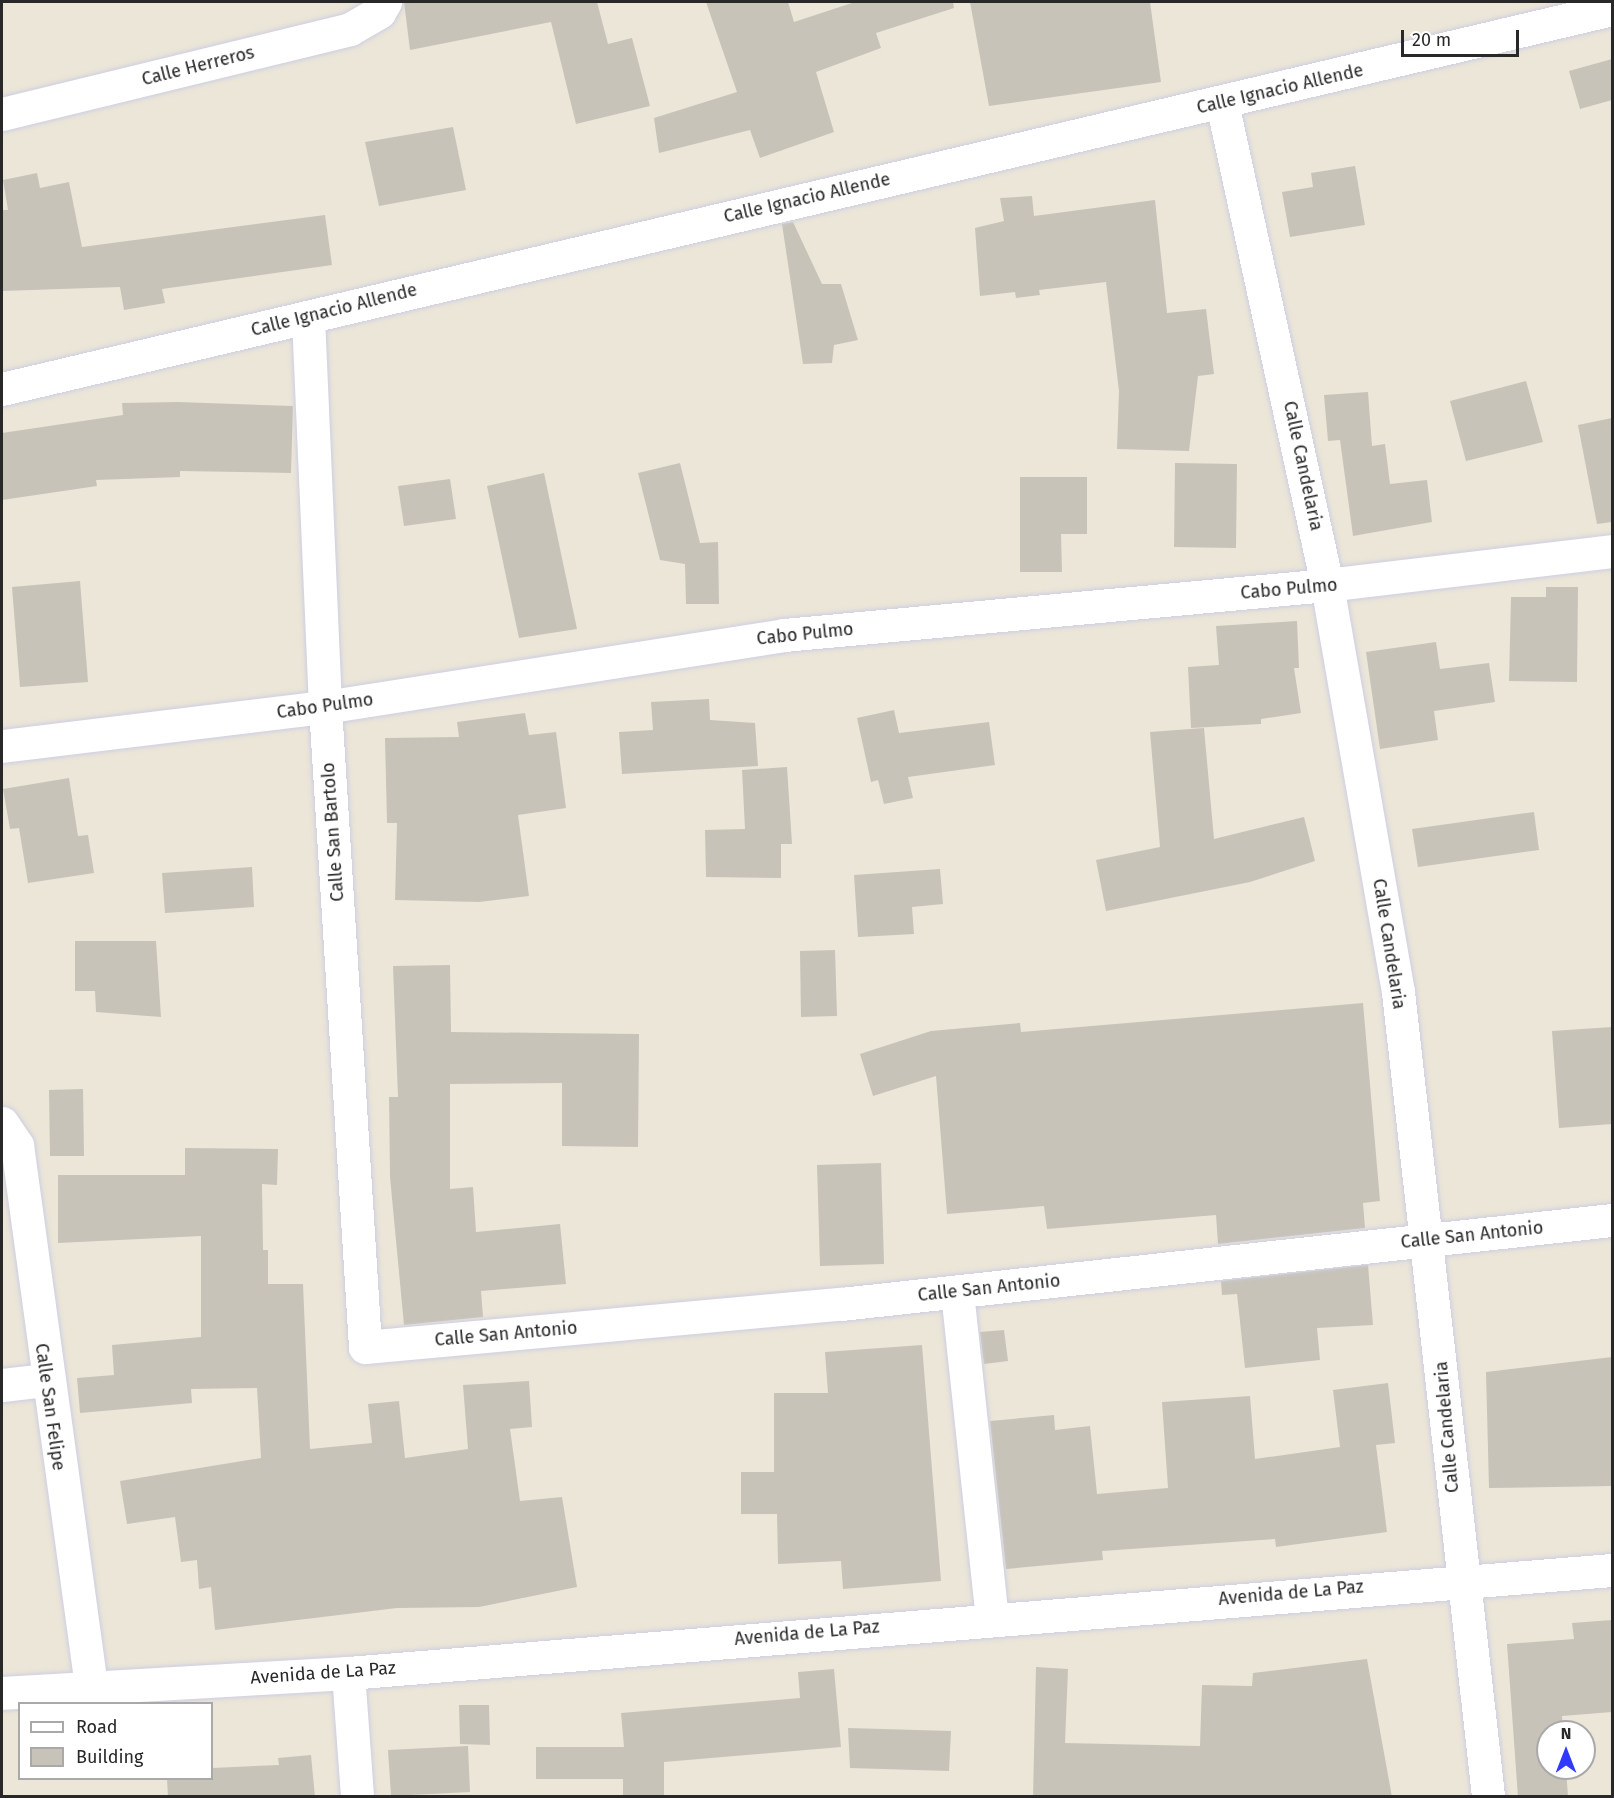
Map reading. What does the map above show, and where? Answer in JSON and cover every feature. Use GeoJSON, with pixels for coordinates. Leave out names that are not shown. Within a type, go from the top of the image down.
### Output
{"type":"FeatureCollection","features":[{"type":"Feature","properties":{"kind":"street","name":"Calle Herreros"},"geometry":{"type":"LineString","coordinates":[[2,114],[350,29],[379,12],[385,2]]}},
{"type":"Feature","properties":{"kind":"street","name":"Calle Ignacio Allende"},"geometry":{"type":"LineString","coordinates":[[2,389],[1222,103],[1612,9]]}},
{"type":"Feature","properties":{"kind":"street","name":"Calle Candelaria"},"geometry":{"type":"LineString","coordinates":[[1222,103],[1327,585],[1398,992],[1430,1239],[1461,1579],[1488,1797]]}},
{"type":"Feature","properties":{"kind":"street","name":"Calle San Bartolo"},"geometry":{"type":"LineString","coordinates":[[308,317],[325,707],[365,1347]]}},
{"type":"Feature","properties":{"kind":"street","name":"Cabo Pulmo"},"geometry":{"type":"LineString","coordinates":[[2,746],[325,707],[784,635],[1327,585],[1612,552]]}},
{"type":"Feature","properties":{"kind":"street","name":"Calle San Felipe"},"geometry":{"type":"LineString","coordinates":[[6,1125],[17,1145],[45,1380],[91,1686]]}},
{"type":"Feature","properties":{"kind":"street","name":"Calle San Antonio"},"geometry":{"type":"LineString","coordinates":[[365,1347],[957,1292],[1612,1220]]}},
{"type":"Feature","properties":{"kind":"street"},"geometry":{"type":"LineString","coordinates":[[957,1292],[992,1617]]}},
{"type":"Feature","properties":{"kind":"street"},"geometry":{"type":"LineString","coordinates":[[2,1385],[45,1380]]}},
{"type":"Feature","properties":{"kind":"street","name":"Avenida de La Paz"},"geometry":{"type":"LineString","coordinates":[[2,1693],[91,1686],[348,1673],[992,1617],[1461,1579],[1612,1570]]}},
{"type":"Feature","properties":{"kind":"street"},"geometry":{"type":"LineString","coordinates":[[348,1673],[357,1797]]}},
{"type":"Feature","properties":{"kind":"building"},"geometry":{"type":"Polygon","coordinates":[[[404,2],[597,2],[608,44],[632,38],[650,106],[576,124],[551,22],[410,50],[404,2]]]}},
{"type":"Feature","properties":{"kind":"building"},"geometry":{"type":"Polygon","coordinates":[[[706,2],[788,2],[794,22],[855,2],[953,2],[954,8],[876,33],[881,48],[816,72],[834,132],[760,158],[750,130],[659,153],[654,118],[737,92],[706,2]]]}},
{"type":"Feature","properties":{"kind":"building"},"geometry":{"type":"Polygon","coordinates":[[[970,2],[1150,2],[1161,82],[989,106],[970,2]]]}},
{"type":"Feature","properties":{"kind":"building"},"geometry":{"type":"Polygon","coordinates":[[[1612,59],[1612,100],[1580,109],[1569,71],[1612,59]]]}},
{"type":"Feature","properties":{"kind":"building"},"geometry":{"type":"Polygon","coordinates":[[[453,127],[466,190],[379,206],[365,142],[453,127]]]}},
{"type":"Feature","properties":{"kind":"building"},"geometry":{"type":"Polygon","coordinates":[[[1355,166],[1365,225],[1290,237],[1282,192],[1313,187],[1311,173],[1355,166]]]}},
{"type":"Feature","properties":{"kind":"building"},"geometry":{"type":"Polygon","coordinates":[[[37,173],[40,188],[69,182],[82,247],[325,215],[332,265],[162,289],[165,303],[124,310],[120,287],[2,291],[2,210],[8,210],[3,180],[37,173]]]}},
{"type":"Feature","properties":{"kind":"building"},"geometry":{"type":"Polygon","coordinates":[[[1032,196],[1034,216],[1155,200],[1167,313],[1206,309],[1214,374],[1198,376],[1189,451],[1117,449],[1119,391],[1106,282],[1039,290],[1040,295],[1016,298],[1015,292],[980,296],[975,228],[1004,221],[1000,198],[1032,196]]]}},
{"type":"Feature","properties":{"kind":"building"},"geometry":{"type":"Polygon","coordinates":[[[793,222],[822,284],[841,284],[858,340],[834,345],[832,363],[803,364],[782,224],[793,222]]]}},
{"type":"Feature","properties":{"kind":"building"},"geometry":{"type":"Polygon","coordinates":[[[1526,381],[1543,442],[1466,461],[1450,401],[1526,381]]]}},
{"type":"Feature","properties":{"kind":"building"},"geometry":{"type":"Polygon","coordinates":[[[1368,392],[1372,446],[1385,444],[1390,484],[1427,480],[1432,522],[1353,536],[1340,440],[1328,441],[1324,395],[1368,392]]]}},
{"type":"Feature","properties":{"kind":"building"},"geometry":{"type":"Polygon","coordinates":[[[178,402],[293,406],[291,473],[180,471],[180,477],[96,480],[97,486],[2,500],[2,433],[123,415],[122,403],[178,402]]]}},
{"type":"Feature","properties":{"kind":"building"},"geometry":{"type":"Polygon","coordinates":[[[1612,418],[1612,522],[1597,524],[1578,425],[1612,418]]]}},
{"type":"Feature","properties":{"kind":"building"},"geometry":{"type":"Polygon","coordinates":[[[680,463],[700,543],[718,542],[719,604],[686,604],[685,564],[660,560],[638,473],[680,463]]]}},
{"type":"Feature","properties":{"kind":"building"},"geometry":{"type":"Polygon","coordinates":[[[1175,463],[1237,464],[1236,548],[1174,547],[1175,463]]]}},
{"type":"Feature","properties":{"kind":"building"},"geometry":{"type":"Polygon","coordinates":[[[544,473],[577,629],[519,638],[487,486],[544,473]]]}},
{"type":"Feature","properties":{"kind":"building"},"geometry":{"type":"Polygon","coordinates":[[[1020,477],[1087,477],[1087,534],[1061,534],[1062,572],[1020,572],[1020,477]]]}},
{"type":"Feature","properties":{"kind":"building"},"geometry":{"type":"Polygon","coordinates":[[[450,479],[456,519],[404,526],[398,486],[450,479]]]}},
{"type":"Feature","properties":{"kind":"building"},"geometry":{"type":"Polygon","coordinates":[[[80,581],[88,682],[20,687],[12,587],[80,581]]]}},
{"type":"Feature","properties":{"kind":"building"},"geometry":{"type":"Polygon","coordinates":[[[1546,587],[1578,587],[1577,682],[1509,681],[1511,597],[1546,597],[1546,587]]]}},
{"type":"Feature","properties":{"kind":"building"},"geometry":{"type":"Polygon","coordinates":[[[1297,621],[1299,668],[1294,668],[1301,713],[1261,719],[1261,724],[1191,728],[1188,667],[1219,665],[1216,626],[1297,621]]]}},
{"type":"Feature","properties":{"kind":"building"},"geometry":{"type":"Polygon","coordinates":[[[1436,642],[1440,669],[1489,663],[1495,702],[1434,711],[1438,740],[1380,749],[1366,652],[1436,642]]]}},
{"type":"Feature","properties":{"kind":"building"},"geometry":{"type":"Polygon","coordinates":[[[709,699],[710,720],[755,723],[758,766],[622,774],[619,732],[653,730],[651,702],[709,699]]]}},
{"type":"Feature","properties":{"kind":"building"},"geometry":{"type":"Polygon","coordinates":[[[894,710],[899,733],[989,722],[995,765],[908,777],[913,798],[884,804],[878,780],[871,782],[857,718],[894,710]]]}},
{"type":"Feature","properties":{"kind":"building"},"geometry":{"type":"Polygon","coordinates":[[[525,713],[529,735],[556,732],[566,808],[518,815],[529,896],[479,902],[395,900],[397,823],[387,823],[385,738],[459,737],[457,722],[525,713]]]}},
{"type":"Feature","properties":{"kind":"building"},"geometry":{"type":"Polygon","coordinates":[[[1204,728],[1214,839],[1304,817],[1315,861],[1250,882],[1106,911],[1096,860],[1160,847],[1150,732],[1204,728]]]}},
{"type":"Feature","properties":{"kind":"building"},"geometry":{"type":"Polygon","coordinates":[[[787,767],[792,844],[781,844],[781,878],[706,877],[705,830],[745,829],[742,770],[787,767]]]}},
{"type":"Feature","properties":{"kind":"building"},"geometry":{"type":"Polygon","coordinates":[[[69,778],[78,836],[88,835],[94,873],[28,883],[19,828],[10,829],[3,789],[69,778]]]}},
{"type":"Feature","properties":{"kind":"building"},"geometry":{"type":"Polygon","coordinates":[[[1534,812],[1539,850],[1418,867],[1412,829],[1534,812]]]}},
{"type":"Feature","properties":{"kind":"building"},"geometry":{"type":"Polygon","coordinates":[[[252,867],[254,907],[165,913],[162,873],[252,867]]]}},
{"type":"Feature","properties":{"kind":"building"},"geometry":{"type":"Polygon","coordinates":[[[940,869],[943,904],[912,907],[914,934],[858,937],[854,875],[940,869]]]}},
{"type":"Feature","properties":{"kind":"building"},"geometry":{"type":"Polygon","coordinates":[[[75,941],[156,941],[161,1017],[96,1012],[95,991],[75,991],[75,941]]]}},
{"type":"Feature","properties":{"kind":"building"},"geometry":{"type":"Polygon","coordinates":[[[835,950],[837,1016],[801,1017],[800,951],[835,950]]]}},
{"type":"Feature","properties":{"kind":"building"},"geometry":{"type":"Polygon","coordinates":[[[450,965],[451,1032],[639,1034],[638,1147],[562,1146],[562,1083],[450,1084],[450,1189],[473,1187],[476,1232],[560,1224],[566,1284],[481,1291],[483,1317],[404,1325],[390,1177],[389,1097],[398,1097],[393,966],[450,965]]]}},
{"type":"Feature","properties":{"kind":"building"},"geometry":{"type":"Polygon","coordinates":[[[1363,1003],[1380,1201],[1363,1203],[1365,1228],[1218,1244],[1216,1215],[1047,1229],[1044,1206],[947,1214],[936,1076],[873,1096],[860,1054],[931,1031],[1020,1023],[1021,1032],[1363,1003]]]}},
{"type":"Feature","properties":{"kind":"building"},"geometry":{"type":"Polygon","coordinates":[[[1612,1027],[1612,1124],[1559,1128],[1552,1031],[1612,1027]]]}},
{"type":"Feature","properties":{"kind":"building"},"geometry":{"type":"Polygon","coordinates":[[[83,1089],[84,1156],[50,1156],[49,1090],[83,1089]]]}},
{"type":"Feature","properties":{"kind":"building"},"geometry":{"type":"Polygon","coordinates":[[[185,1148],[278,1149],[277,1185],[262,1184],[263,1250],[268,1250],[268,1284],[303,1284],[310,1449],[372,1443],[368,1404],[399,1401],[405,1458],[468,1449],[463,1385],[529,1381],[532,1427],[510,1429],[520,1501],[562,1497],[577,1587],[479,1607],[397,1608],[215,1630],[211,1587],[199,1589],[197,1560],[181,1562],[175,1517],[127,1524],[120,1481],[261,1458],[257,1388],[191,1389],[192,1403],[80,1413],[77,1378],[114,1375],[112,1345],[201,1337],[201,1236],[58,1243],[58,1175],[185,1175],[185,1148]]]}},
{"type":"Feature","properties":{"kind":"building"},"geometry":{"type":"Polygon","coordinates":[[[881,1163],[884,1264],[820,1266],[817,1165],[881,1163]]]}},
{"type":"Feature","properties":{"kind":"building"},"geometry":{"type":"Polygon","coordinates":[[[1368,1265],[1373,1325],[1317,1328],[1320,1360],[1245,1368],[1237,1294],[1222,1295],[1221,1281],[1368,1265]]]}},
{"type":"Feature","properties":{"kind":"building"},"geometry":{"type":"Polygon","coordinates":[[[1004,1330],[1008,1361],[984,1364],[980,1332],[1004,1330]]]}},
{"type":"Feature","properties":{"kind":"building"},"geometry":{"type":"Polygon","coordinates":[[[922,1345],[941,1581],[843,1589],[841,1561],[778,1564],[777,1514],[741,1514],[741,1472],[774,1472],[774,1393],[828,1393],[825,1352],[922,1345]]]}},
{"type":"Feature","properties":{"kind":"building"},"geometry":{"type":"Polygon","coordinates":[[[1612,1357],[1612,1486],[1489,1488],[1486,1372],[1612,1357]]]}},
{"type":"Feature","properties":{"kind":"building"},"geometry":{"type":"Polygon","coordinates":[[[1388,1383],[1395,1443],[1376,1445],[1387,1532],[1276,1547],[1275,1539],[1102,1551],[1103,1560],[1006,1569],[990,1421],[1054,1415],[1055,1430],[1090,1426],[1097,1494],[1168,1488],[1162,1402],[1250,1396],[1255,1459],[1340,1447],[1333,1390],[1388,1383]]]}},
{"type":"Feature","properties":{"kind":"building"},"geometry":{"type":"Polygon","coordinates":[[[1612,1620],[1612,1712],[1562,1716],[1562,1720],[1536,1720],[1536,1780],[1567,1780],[1568,1797],[1518,1797],[1507,1644],[1574,1639],[1572,1623],[1612,1620]]]}},
{"type":"Feature","properties":{"kind":"building"},"geometry":{"type":"Polygon","coordinates":[[[1367,1659],[1392,1797],[1033,1797],[1036,1667],[1068,1669],[1065,1743],[1200,1746],[1202,1685],[1252,1686],[1253,1673],[1367,1659]]]}},
{"type":"Feature","properties":{"kind":"building"},"geometry":{"type":"Polygon","coordinates":[[[834,1669],[841,1747],[664,1762],[664,1797],[623,1797],[623,1779],[536,1779],[536,1747],[624,1747],[621,1713],[800,1698],[798,1672],[834,1669]]]}},
{"type":"Feature","properties":{"kind":"building"},"geometry":{"type":"Polygon","coordinates":[[[459,1705],[489,1705],[490,1745],[460,1744],[459,1705]]]}},
{"type":"Feature","properties":{"kind":"building"},"geometry":{"type":"Polygon","coordinates":[[[848,1728],[951,1731],[949,1771],[850,1768],[848,1728]]]}},
{"type":"Feature","properties":{"kind":"building"},"geometry":{"type":"Polygon","coordinates":[[[468,1746],[470,1792],[391,1796],[388,1750],[468,1746]]]}},
{"type":"Feature","properties":{"kind":"building"},"geometry":{"type":"Polygon","coordinates":[[[311,1755],[315,1797],[168,1797],[167,1780],[213,1780],[213,1768],[279,1765],[278,1758],[311,1755]]]}}]}
